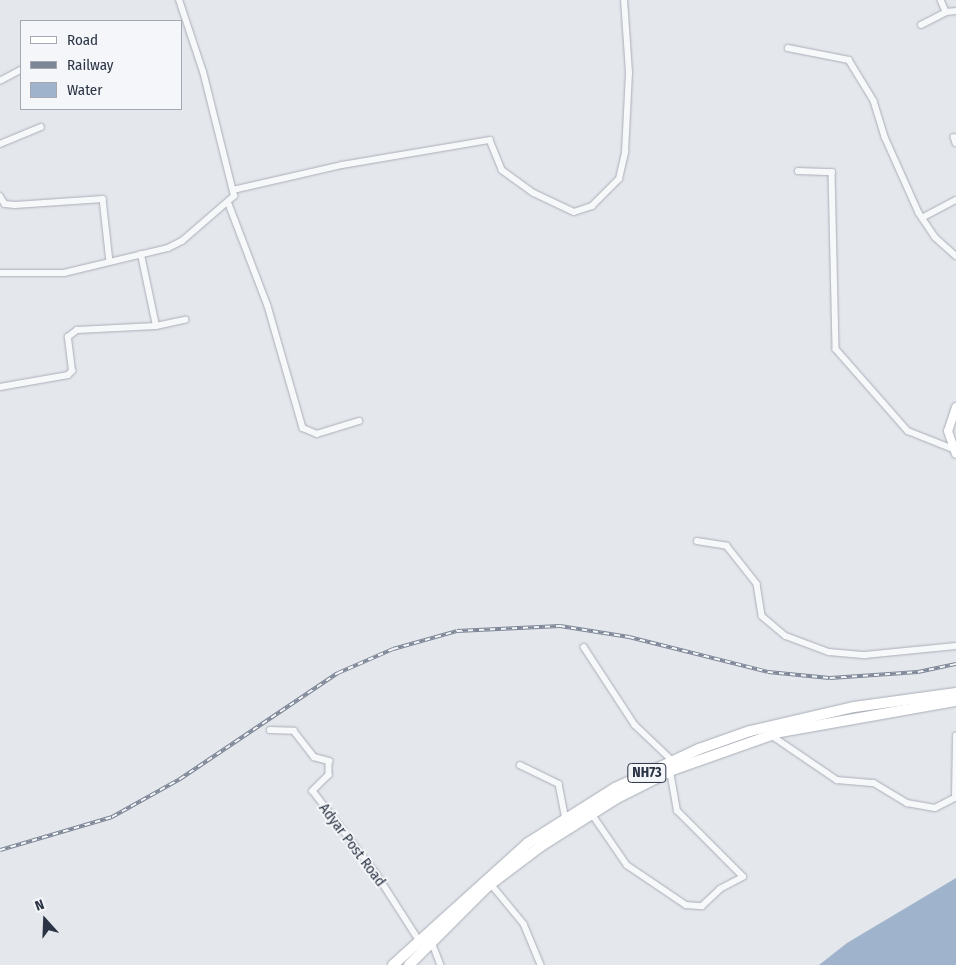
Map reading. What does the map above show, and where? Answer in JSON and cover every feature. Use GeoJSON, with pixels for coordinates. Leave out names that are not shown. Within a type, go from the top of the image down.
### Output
{"type":"FeatureCollection","features":[{"type":"Feature","properties":{"kind":"highway","name":"NH73"},"geometry":{"type":"LineString","coordinates":[[393,965],[419,940],[479,889],[566,819],[616,788],[673,761],[793,720],[956,693]]}},
{"type":"Feature","properties":{"kind":"highway","name":"NH73"},"geometry":{"type":"LineString","coordinates":[[409,965],[479,889],[491,884],[592,814],[670,772],[771,735],[956,702]]}},
{"type":"Feature","properties":{"kind":"main road"},"geometry":{"type":"LineString","coordinates":[[953,451],[948,431],[956,407]]}},
{"type":"Feature","properties":{"kind":"street"},"geometry":{"type":"LineString","coordinates":[[0,273],[64,273],[141,255],[182,241],[229,204],[233,190],[203,72],[179,0]]}},
{"type":"Feature","properties":{"kind":"street"},"geometry":{"type":"LineString","coordinates":[[233,190],[342,164],[490,140],[502,170],[534,193],[574,212],[592,206],[619,179],[625,152],[629,73],[624,0]]}},
{"type":"Feature","properties":{"kind":"street"},"geometry":{"type":"LineString","coordinates":[[941,0],[946,12]]}},
{"type":"Feature","properties":{"kind":"street"},"geometry":{"type":"LineString","coordinates":[[921,25],[946,12],[956,11]]}},
{"type":"Feature","properties":{"kind":"street"},"geometry":{"type":"LineString","coordinates":[[788,48],[849,60],[874,100],[884,137],[922,218],[956,256]]}},
{"type":"Feature","properties":{"kind":"street"},"geometry":{"type":"LineString","coordinates":[[0,81],[20,71]]}},
{"type":"Feature","properties":{"kind":"street"},"geometry":{"type":"LineString","coordinates":[[0,144],[41,127]]}},
{"type":"Feature","properties":{"kind":"street"},"geometry":{"type":"LineString","coordinates":[[798,171],[832,172],[836,349],[908,431],[953,451]]}},
{"type":"Feature","properties":{"kind":"street"},"geometry":{"type":"LineString","coordinates":[[0,196],[5,204],[15,205],[103,199],[110,262]]}},
{"type":"Feature","properties":{"kind":"street"},"geometry":{"type":"LineString","coordinates":[[922,218],[956,200]]}},
{"type":"Feature","properties":{"kind":"street"},"geometry":{"type":"LineString","coordinates":[[229,204],[268,306],[303,428],[317,434],[359,421]]}},
{"type":"Feature","properties":{"kind":"street"},"geometry":{"type":"LineString","coordinates":[[141,255],[156,326]]}},
{"type":"Feature","properties":{"kind":"street"},"geometry":{"type":"LineString","coordinates":[[0,387],[68,375],[72,371],[68,337],[77,330],[156,326],[185,320]]}},
{"type":"Feature","properties":{"kind":"street"},"geometry":{"type":"LineString","coordinates":[[697,541],[727,546],[757,584],[762,616],[786,636],[829,652],[865,655],[956,646]]}},
{"type":"Feature","properties":{"kind":"street"},"geometry":{"type":"LineString","coordinates":[[584,647],[635,725],[673,761]]}},
{"type":"Feature","properties":{"kind":"street","name":"Adyar Post Road"},"geometry":{"type":"LineString","coordinates":[[270,730],[294,732],[314,757],[328,760],[329,774],[313,791],[376,873],[419,940]]}},
{"type":"Feature","properties":{"kind":"street"},"geometry":{"type":"LineString","coordinates":[[771,735],[837,780],[874,782],[907,803],[928,808],[955,798],[956,736]]}},
{"type":"Feature","properties":{"kind":"street"},"geometry":{"type":"LineString","coordinates":[[520,766],[559,784],[566,819]]}},
{"type":"Feature","properties":{"kind":"street"},"geometry":{"type":"LineString","coordinates":[[592,814],[634,871],[686,906],[702,906],[720,889],[743,878],[677,811],[670,772]]}},
{"type":"Feature","properties":{"kind":"street"},"geometry":{"type":"LineString","coordinates":[[491,884],[524,924],[541,965]]}},
{"type":"Feature","properties":{"kind":"street"},"geometry":{"type":"LineString","coordinates":[[432,942],[441,965]]}},
{"type":"Feature","properties":{"kind":"water"},"geometry":{"type":"Polygon","coordinates":[[[956,878],[956,965],[819,965],[847,943],[956,878]]]}},
{"type":"Feature","properties":{"kind":"railway"},"geometry":{"type":"LineString","coordinates":[[0,850],[112,817],[180,779],[338,673],[393,649],[457,631],[560,626],[629,637],[768,672],[830,678],[918,672],[956,664]]}}]}
